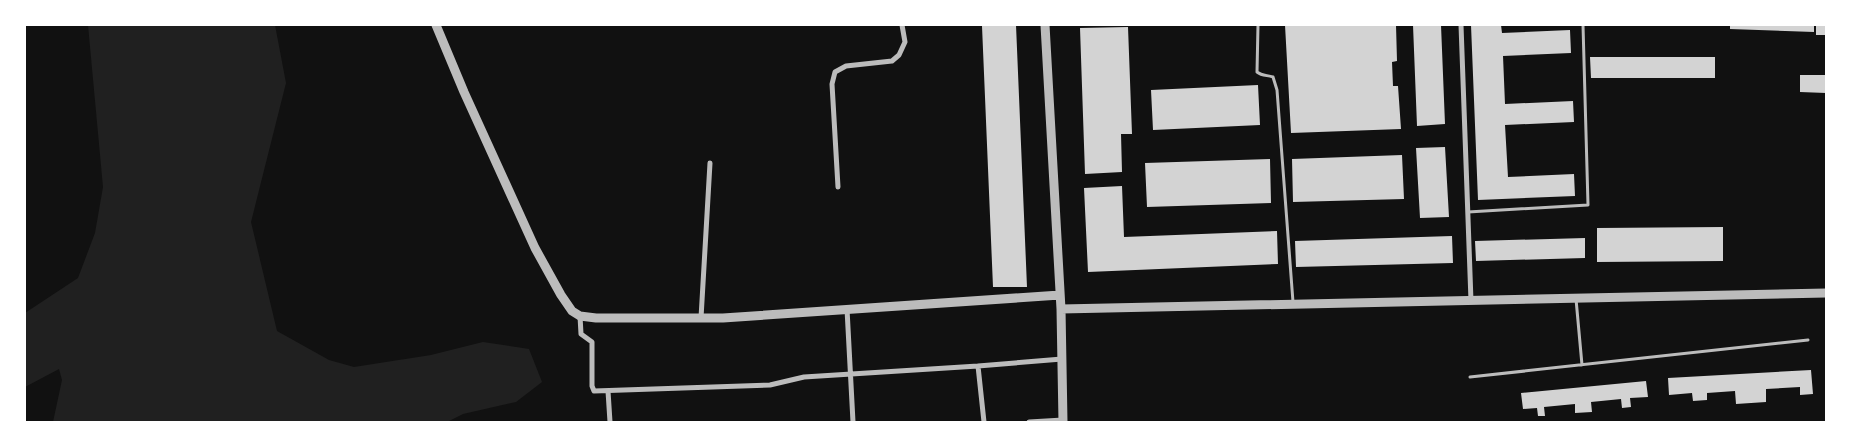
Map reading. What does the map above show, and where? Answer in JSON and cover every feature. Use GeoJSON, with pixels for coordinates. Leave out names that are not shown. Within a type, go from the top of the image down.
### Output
{"type":"FeatureCollection","features":[{"type":"Feature","properties":{"kind":"street"},"geometry":{"type":"LineString","coordinates":[[436,25],[464,92],[535,248],[561,295],[572,311],[580,316],[596,318],[701,318],[1060,295]]}},
{"type":"Feature","properties":{"kind":"street"},"geometry":{"type":"LineString","coordinates":[[838,187],[832,84],[835,72],[846,66],[892,61],[899,55],[905,42],[902,25]]}},
{"type":"Feature","properties":{"kind":"street"},"geometry":{"type":"LineString","coordinates":[[1029,422],[1063,421],[1061,309],[1045,25]]}},
{"type":"Feature","properties":{"kind":"street"},"geometry":{"type":"LineString","coordinates":[[1461,25],[1471,301]]}},
{"type":"Feature","properties":{"kind":"street"},"geometry":{"type":"LineString","coordinates":[[701,318],[710,163]]}},
{"type":"Feature","properties":{"kind":"street"},"geometry":{"type":"LineString","coordinates":[[1061,309],[1826,293]]}},
{"type":"Feature","properties":{"kind":"street"},"geometry":{"type":"LineString","coordinates":[[847,309],[852,422]]}},
{"type":"Feature","properties":{"kind":"street"},"geometry":{"type":"LineString","coordinates":[[580,316],[581,334],[592,342],[592,386],[594,391],[770,385],[804,377],[1062,359]]}},
{"type":"Feature","properties":{"kind":"street"},"geometry":{"type":"LineString","coordinates":[[978,366],[984,422]]}},
{"type":"Feature","properties":{"kind":"street"},"geometry":{"type":"LineString","coordinates":[[608,391],[610,422]]}},
{"type":"Feature","properties":{"kind":"lane"},"geometry":{"type":"LineString","coordinates":[[1258,25],[1258,72],[1261,75],[1267,74],[1273,77],[1277,90],[1294,305]]}},
{"type":"Feature","properties":{"kind":"lane"},"geometry":{"type":"LineString","coordinates":[[1468,212],[1588,205],[1583,25]]}},
{"type":"Feature","properties":{"kind":"lane"},"geometry":{"type":"LineString","coordinates":[[1576,299],[1582,365]]}},
{"type":"Feature","properties":{"kind":"lane"},"geometry":{"type":"LineString","coordinates":[[1470,377],[1808,340]]}},
{"type":"Feature","properties":{"kind":"shaded area"},"geometry":{"type":"Polygon","coordinates":[[[88,25],[275,25],[286,83],[251,222],[277,331],[329,360],[354,367],[431,355],[483,342],[529,349],[542,382],[516,402],[463,414],[447,422],[53,422],[62,380],[59,369],[25,387],[25,313],[78,278],[95,233],[103,187],[88,25]]]}},
{"type":"Feature","properties":{"kind":"building"},"geometry":{"type":"Polygon","coordinates":[[[1016,25],[1027,287],[993,287],[982,26],[1016,25]]]}},
{"type":"Feature","properties":{"kind":"building"},"geometry":{"type":"Polygon","coordinates":[[[1285,25],[1396,25],[1397,61],[1392,62],[1393,86],[1398,86],[1401,129],[1291,133],[1285,25]]]}},
{"type":"Feature","properties":{"kind":"building"},"geometry":{"type":"Polygon","coordinates":[[[1413,25],[1441,25],[1445,124],[1417,126],[1413,25]]]}},
{"type":"Feature","properties":{"kind":"building"},"geometry":{"type":"Polygon","coordinates":[[[1471,25],[1501,25],[1502,33],[1570,30],[1571,53],[1503,56],[1505,104],[1573,101],[1574,122],[1505,125],[1508,177],[1574,174],[1575,196],[1478,200],[1471,25]]]}},
{"type":"Feature","properties":{"kind":"building"},"geometry":{"type":"Polygon","coordinates":[[[1730,25],[1814,25],[1814,32],[1730,29],[1730,25]]]}},
{"type":"Feature","properties":{"kind":"building"},"geometry":{"type":"Polygon","coordinates":[[[1816,25],[1826,25],[1826,35],[1816,35],[1816,25]]]}},
{"type":"Feature","properties":{"kind":"building"},"geometry":{"type":"Polygon","coordinates":[[[1128,27],[1132,134],[1121,134],[1122,172],[1085,174],[1080,28],[1128,27]]]}},
{"type":"Feature","properties":{"kind":"building"},"geometry":{"type":"Polygon","coordinates":[[[1590,57],[1715,57],[1715,78],[1591,78],[1590,57]]]}},
{"type":"Feature","properties":{"kind":"building"},"geometry":{"type":"Polygon","coordinates":[[[1800,75],[1826,75],[1826,93],[1800,92],[1800,75]]]}},
{"type":"Feature","properties":{"kind":"building"},"geometry":{"type":"Polygon","coordinates":[[[1258,85],[1260,125],[1153,130],[1151,90],[1258,85]]]}},
{"type":"Feature","properties":{"kind":"building"},"geometry":{"type":"Polygon","coordinates":[[[1445,147],[1449,217],[1420,218],[1416,148],[1445,147]]]}},
{"type":"Feature","properties":{"kind":"building"},"geometry":{"type":"Polygon","coordinates":[[[1402,155],[1404,199],[1293,202],[1292,159],[1402,155]]]}},
{"type":"Feature","properties":{"kind":"building"},"geometry":{"type":"Polygon","coordinates":[[[1270,159],[1271,203],[1147,207],[1145,163],[1270,159]]]}},
{"type":"Feature","properties":{"kind":"building"},"geometry":{"type":"Polygon","coordinates":[[[1122,186],[1124,237],[1277,231],[1278,264],[1088,272],[1084,188],[1122,186]]]}},
{"type":"Feature","properties":{"kind":"building"},"geometry":{"type":"Polygon","coordinates":[[[1723,227],[1723,261],[1597,262],[1597,228],[1723,227]]]}},
{"type":"Feature","properties":{"kind":"building"},"geometry":{"type":"Polygon","coordinates":[[[1452,236],[1453,263],[1296,267],[1295,241],[1452,236]]]}},
{"type":"Feature","properties":{"kind":"building"},"geometry":{"type":"Polygon","coordinates":[[[1585,238],[1585,258],[1476,261],[1475,241],[1585,238]]]}},
{"type":"Feature","properties":{"kind":"building"},"geometry":{"type":"Polygon","coordinates":[[[1811,370],[1813,394],[1800,395],[1800,387],[1766,389],[1766,402],[1736,404],[1735,391],[1707,393],[1707,400],[1693,401],[1692,393],[1669,395],[1668,378],[1811,370]]]}},
{"type":"Feature","properties":{"kind":"building"},"geometry":{"type":"Polygon","coordinates":[[[1646,381],[1648,397],[1630,398],[1631,407],[1622,408],[1621,399],[1591,402],[1592,412],[1575,413],[1575,404],[1544,407],[1545,416],[1538,416],[1537,408],[1523,409],[1521,393],[1646,381]]]}}]}
